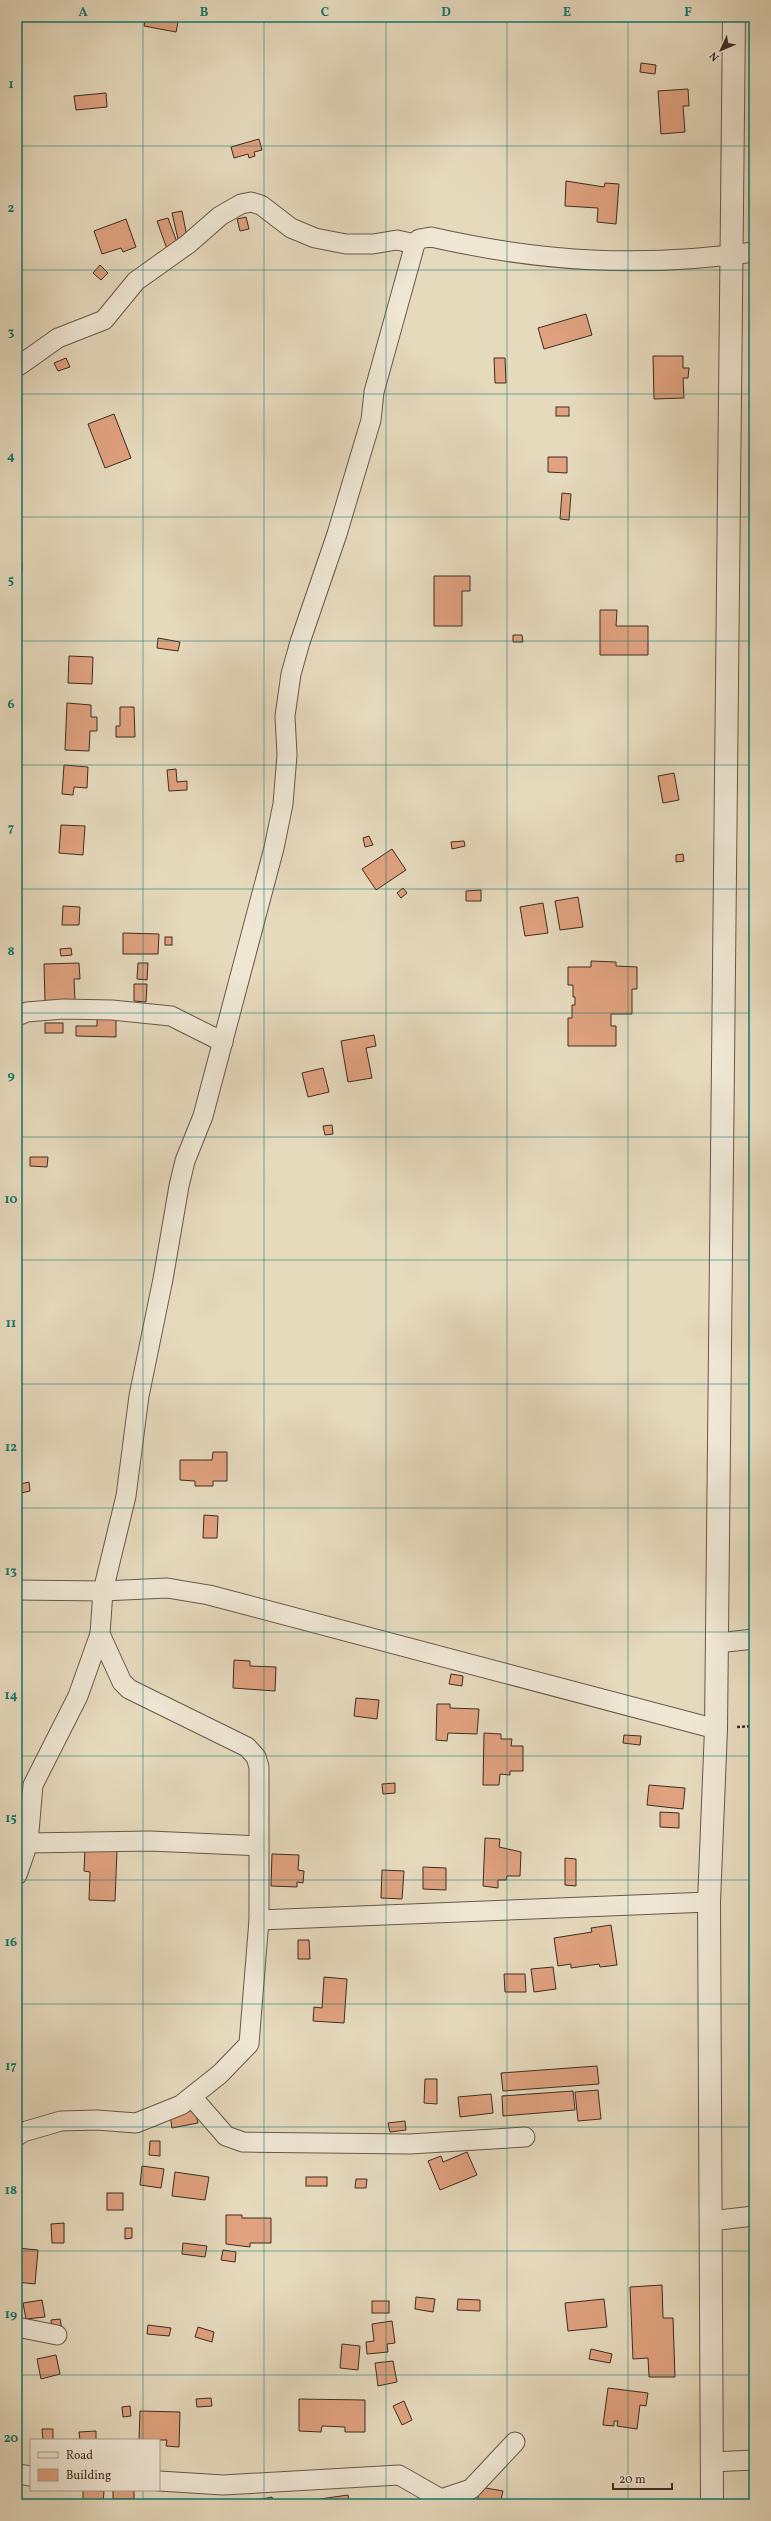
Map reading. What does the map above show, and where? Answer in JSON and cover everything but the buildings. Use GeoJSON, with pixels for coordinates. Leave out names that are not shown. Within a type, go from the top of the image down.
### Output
{"type":"FeatureCollection","features":[{"type":"Feature","properties":{"kind":"street"},"geometry":{"type":"LineString","coordinates":[[712,2504],[709,1902],[716,1729],[730,256],[734,17]]}},
{"type":"Feature","properties":{"kind":"street"},"geometry":{"type":"LineString","coordinates":[[17,367],[58,338],[104,320],[136,281],[188,244],[220,216],[241,204],[251,202],[261,204],[292,228],[315,238],[346,244],[373,244],[397,240],[415,244]]}},
{"type":"Feature","properties":{"kind":"street"},"geometry":{"type":"LineString","coordinates":[[17,1875],[28,1843],[34,1785],[78,1696],[100,1634],[103,1591],[126,1496],[139,1396],[163,1279],[179,1186],[185,1160],[202,1116],[223,1042],[260,903],[283,804],[287,755],[285,716],[291,674],[300,642],[337,534],[371,420],[374,392],[415,244],[419,239],[431,237],[518,254],[575,261],[611,262],[730,256],[754,252]]}},
{"type":"Feature","properties":{"kind":"street"},"geometry":{"type":"LineString","coordinates":[[17,1016],[27,1012],[64,1009],[112,1010],[171,1016],[223,1042]]}},
{"type":"Feature","properties":{"kind":"street"},"geometry":{"type":"LineString","coordinates":[[17,1590],[103,1591],[167,1588],[209,1594],[716,1729]]}},
{"type":"Feature","properties":{"kind":"street"},"geometry":{"type":"LineString","coordinates":[[17,2136],[23,2132],[61,2121],[97,2120],[136,2123],[181,2105],[220,2074],[249,2044],[259,1920],[259,1767],[256,1757],[247,1747],[129,1689],[122,1682],[100,1634]]}},
{"type":"Feature","properties":{"kind":"street"},"geometry":{"type":"LineString","coordinates":[[717,1644],[754,1639]]}},
{"type":"Feature","properties":{"kind":"street"},"geometry":{"type":"LineString","coordinates":[[28,1843],[150,1841],[259,1846]]}},
{"type":"Feature","properties":{"kind":"street"},"geometry":{"type":"LineString","coordinates":[[259,1920],[709,1902]]}},
{"type":"Feature","properties":{"kind":"street"},"geometry":{"type":"LineString","coordinates":[[192,2097],[226,2136],[242,2142],[410,2144],[524,2137]]}},
{"type":"Feature","properties":{"kind":"street"},"geometry":{"type":"LineString","coordinates":[[710,2221],[754,2216]]}},
{"type":"Feature","properties":{"kind":"street"},"geometry":{"type":"LineString","coordinates":[[17,2327],[57,2335]]}},
{"type":"Feature","properties":{"kind":"street"},"geometry":{"type":"LineString","coordinates":[[160,2481],[223,2485],[399,2475],[441,2499],[471,2489],[515,2442]]}},
{"type":"Feature","properties":{"kind":"street"},"geometry":{"type":"LineString","coordinates":[[711,2462],[754,2460]]}},
{"type":"Feature","properties":{"kind":"street"},"geometry":{"type":"LineString","coordinates":[[17,2474],[30,2476]]}}]}
